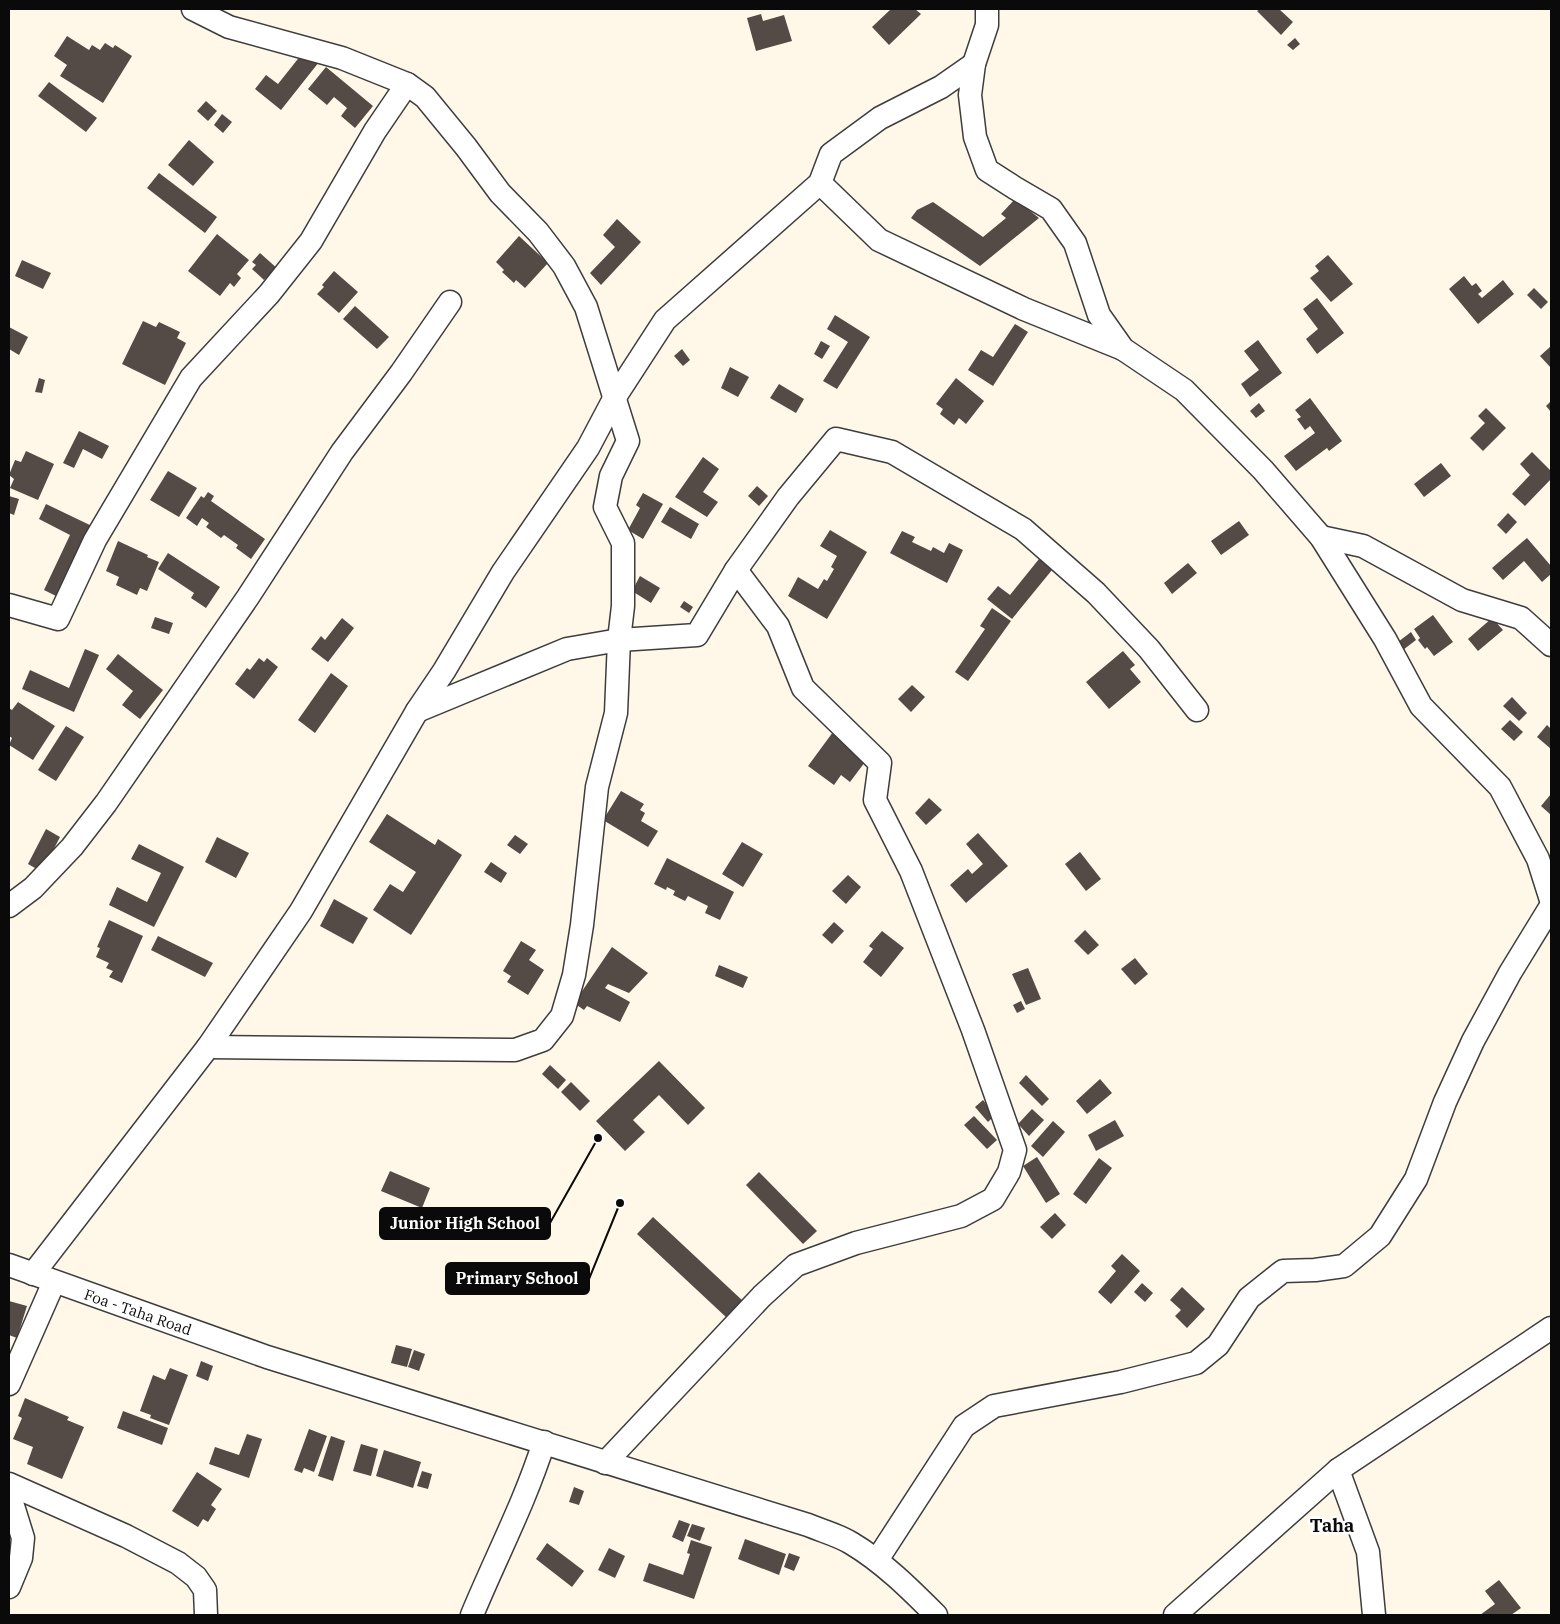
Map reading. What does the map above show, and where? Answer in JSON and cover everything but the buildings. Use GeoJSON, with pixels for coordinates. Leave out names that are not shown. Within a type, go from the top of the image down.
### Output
{"type":"FeatureCollection","features":[{"type":"Feature","properties":{"kind":"street"},"geometry":{"type":"LineString","coordinates":[[193,9],[229,27],[342,58],[408,84],[425,97],[466,147],[500,193],[538,232],[564,266],[586,307],[628,441],[611,476],[605,507],[623,543],[623,606],[619,640],[616,713],[597,787],[582,925],[574,975],[562,1016],[543,1040],[515,1050],[208,1047]]}},
{"type":"Feature","properties":{"kind":"street"},"geometry":{"type":"LineString","coordinates":[[987,9],[987,25],[974,64],[970,95],[976,137],[987,170],[1051,209],[1075,243],[1099,315],[1123,349]]}},
{"type":"Feature","properties":{"kind":"street"},"geometry":{"type":"LineString","coordinates":[[9,1384],[44,1278],[208,1047],[301,911],[417,711],[444,671],[503,572],[588,448],[615,397],[665,320],[820,183],[831,154],[880,118],[942,87],[974,64]]}},
{"type":"Feature","properties":{"kind":"street"},"geometry":{"type":"LineString","coordinates":[[9,605],[58,619],[95,540],[191,378],[269,294],[311,241],[375,131],[408,84]]}},
{"type":"Feature","properties":{"kind":"street"},"geometry":{"type":"LineString","coordinates":[[820,183],[879,240],[1024,309],[1123,349],[1184,390],[1263,470],[1321,537],[1385,639],[1421,706],[1500,787],[1538,859],[1551,900]]}},
{"type":"Feature","properties":{"kind":"street"},"geometry":{"type":"LineString","coordinates":[[9,906],[33,888],[72,848],[106,803],[248,597],[342,452],[401,373],[450,302]]}},
{"type":"Feature","properties":{"kind":"street"},"geometry":{"type":"LineString","coordinates":[[417,711],[568,649],[619,640],[697,635],[736,570],[788,497],[836,439],[892,452],[1023,529],[1096,593],[1149,649],[1197,710]]}},
{"type":"Feature","properties":{"kind":"street"},"geometry":{"type":"LineString","coordinates":[[1321,537],[1363,546],[1462,600],[1521,618],[1551,645]]}},
{"type":"Feature","properties":{"kind":"street"},"geometry":{"type":"LineString","coordinates":[[605,1463],[762,1296],[796,1265],[856,1243],[961,1216],[969,1212],[993,1199],[1009,1172],[1015,1150],[973,1030],[911,871],[876,800],[880,763],[803,688],[778,626],[736,570]]}},
{"type":"Feature","properties":{"kind":"street"},"geometry":{"type":"LineString","coordinates":[[877,1560],[964,1426],[994,1406],[1121,1382],[1196,1363],[1218,1345],[1249,1298],[1283,1271],[1315,1270],[1344,1266],[1380,1236],[1416,1179],[1445,1102],[1473,1041],[1510,973],[1551,906]]}},
{"type":"Feature","properties":{"kind":"street","name":"Foa - Taha Road"},"geometry":{"type":"LineString","coordinates":[[9,1265],[267,1357],[808,1525],[850,1542],[877,1560],[936,1615]]}},
{"type":"Feature","properties":{"kind":"street"},"geometry":{"type":"LineString","coordinates":[[1175,1615],[1338,1470],[1550,1332]]}},
{"type":"Feature","properties":{"kind":"street"},"geometry":{"type":"LineString","coordinates":[[472,1615],[512,1527],[544,1442]]}},
{"type":"Feature","properties":{"kind":"street"},"geometry":{"type":"LineString","coordinates":[[1338,1470],[1368,1552],[1374,1615]]}},
{"type":"Feature","properties":{"kind":"street"},"geometry":{"type":"LineString","coordinates":[[9,1484],[126,1536],[178,1563],[196,1577],[205,1590],[206,1615]]}},
{"type":"Feature","properties":{"kind":"street"},"geometry":{"type":"LineString","coordinates":[[9,1493],[23,1538],[21,1558],[9,1587]]}},
{"type":"Feature","properties":{"kind":"place","name":"Junior High School"},"geometry":{"type":"Point","coordinates":[598,1138]}},
{"type":"Feature","properties":{"kind":"place","name":"Primary School"},"geometry":{"type":"Point","coordinates":[620,1203]}},
{"type":"Feature","properties":{"kind":"district","name":"Taha"},"geometry":{"type":"Point","coordinates":[1332,1525]}}]}
